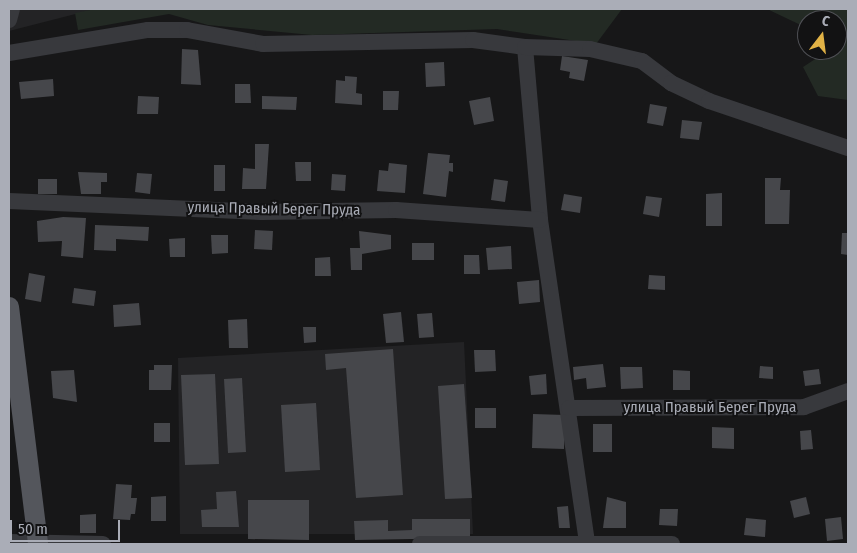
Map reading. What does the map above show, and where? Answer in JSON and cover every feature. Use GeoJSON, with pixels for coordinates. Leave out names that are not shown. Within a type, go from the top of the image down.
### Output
{"type":"FeatureCollection","features":[{"type":"Feature","properties":{"kind":"main road"},"geometry":{"type":"LineString","coordinates":[[9,307],[38,543]]}},
{"type":"Feature","properties":{"kind":"street"},"geometry":{"type":"LineString","coordinates":[[9,20],[12,9]]}},
{"type":"Feature","properties":{"kind":"street"},"geometry":{"type":"LineString","coordinates":[[9,53],[148,30],[187,30],[263,44],[473,40],[525,47],[590,49],[642,61],[671,83],[709,101],[848,148]]}},
{"type":"Feature","properties":{"kind":"street"},"geometry":{"type":"LineString","coordinates":[[525,47],[540,220],[569,408],[575,479],[587,543]]}},
{"type":"Feature","properties":{"kind":"street","name":"улица Правый Берег Пруда"},"geometry":{"type":"LineString","coordinates":[[9,201],[262,212],[396,210],[540,220]]}},
{"type":"Feature","properties":{"kind":"street","name":"улица Правый Берег Пруда"},"geometry":{"type":"LineString","coordinates":[[569,408],[804,407],[848,391]]}},
{"type":"Feature","properties":{"kind":"street"},"geometry":{"type":"LineString","coordinates":[[9,542],[103,544]]}},
{"type":"Feature","properties":{"kind":"street"},"geometry":{"type":"LineString","coordinates":[[420,544],[672,544]]}},
{"type":"Feature","properties":{"kind":"shaded area"},"geometry":{"type":"Polygon","coordinates":[[[9,9],[95,9],[9,31],[9,9]]]}},
{"type":"Feature","properties":{"kind":"shaded area"},"geometry":{"type":"Polygon","coordinates":[[[95,9],[622,9],[596,44],[497,29],[312,35],[208,25],[169,14],[78,30],[75,13],[95,9]]]}},
{"type":"Feature","properties":{"kind":"shaded area"},"geometry":{"type":"Polygon","coordinates":[[[767,9],[848,9],[848,100],[818,96],[803,67],[814,60],[847,60],[847,10],[797,10],[797,23],[767,9]]]}},
{"type":"Feature","properties":{"kind":"shaded area"},"geometry":{"type":"Polygon","coordinates":[[[464,342],[473,534],[180,534],[178,358],[464,342]]]}},
{"type":"Feature","properties":{"kind":"building"},"geometry":{"type":"Polygon","coordinates":[[[182,49],[198,50],[201,85],[181,84],[182,49]]]}},
{"type":"Feature","properties":{"kind":"building"},"geometry":{"type":"Polygon","coordinates":[[[562,56],[588,60],[584,81],[569,78],[570,72],[560,70],[562,56]]]}},
{"type":"Feature","properties":{"kind":"building"},"geometry":{"type":"Polygon","coordinates":[[[444,62],[445,86],[426,87],[425,63],[444,62]]]}},
{"type":"Feature","properties":{"kind":"building"},"geometry":{"type":"Polygon","coordinates":[[[345,76],[357,77],[356,93],[362,94],[362,105],[335,103],[336,80],[345,81],[345,76]]]}},
{"type":"Feature","properties":{"kind":"building"},"geometry":{"type":"Polygon","coordinates":[[[53,79],[54,96],[21,99],[19,82],[53,79]]]}},
{"type":"Feature","properties":{"kind":"building"},"geometry":{"type":"Polygon","coordinates":[[[235,84],[250,84],[251,103],[235,103],[235,84]]]}},
{"type":"Feature","properties":{"kind":"building"},"geometry":{"type":"Polygon","coordinates":[[[383,91],[399,91],[398,110],[383,110],[383,91]]]}},
{"type":"Feature","properties":{"kind":"building"},"geometry":{"type":"Polygon","coordinates":[[[138,96],[159,97],[158,114],[137,114],[138,96]]]}},
{"type":"Feature","properties":{"kind":"building"},"geometry":{"type":"Polygon","coordinates":[[[262,96],[297,97],[296,110],[262,109],[262,96]]]}},
{"type":"Feature","properties":{"kind":"building"},"geometry":{"type":"Polygon","coordinates":[[[490,97],[494,121],[474,125],[469,101],[490,97]]]}},
{"type":"Feature","properties":{"kind":"building"},"geometry":{"type":"Polygon","coordinates":[[[650,104],[667,107],[663,126],[647,123],[650,104]]]}},
{"type":"Feature","properties":{"kind":"building"},"geometry":{"type":"Polygon","coordinates":[[[682,120],[702,122],[699,140],[680,138],[682,120]]]}},
{"type":"Feature","properties":{"kind":"building"},"geometry":{"type":"Polygon","coordinates":[[[255,144],[269,144],[266,189],[242,189],[243,168],[255,169],[255,144]]]}},
{"type":"Feature","properties":{"kind":"building"},"geometry":{"type":"Polygon","coordinates":[[[428,153],[450,155],[449,163],[453,163],[453,172],[449,171],[446,197],[423,194],[428,153]]]}},
{"type":"Feature","properties":{"kind":"building"},"geometry":{"type":"Polygon","coordinates":[[[295,162],[311,162],[311,181],[296,181],[295,162]]]}},
{"type":"Feature","properties":{"kind":"building"},"geometry":{"type":"Polygon","coordinates":[[[389,163],[407,165],[405,193],[377,191],[379,170],[388,171],[389,163]]]}},
{"type":"Feature","properties":{"kind":"building"},"geometry":{"type":"Polygon","coordinates":[[[214,165],[225,165],[225,191],[214,191],[214,165]]]}},
{"type":"Feature","properties":{"kind":"building"},"geometry":{"type":"Polygon","coordinates":[[[78,172],[107,173],[107,182],[101,182],[101,194],[81,194],[78,172]]]}},
{"type":"Feature","properties":{"kind":"building"},"geometry":{"type":"Polygon","coordinates":[[[137,173],[152,174],[150,194],[135,192],[137,173]]]}},
{"type":"Feature","properties":{"kind":"building"},"geometry":{"type":"Polygon","coordinates":[[[332,174],[346,175],[345,191],[331,190],[332,174]]]}},
{"type":"Feature","properties":{"kind":"building"},"geometry":{"type":"Polygon","coordinates":[[[765,178],[781,178],[780,190],[790,190],[789,224],[765,224],[765,178]]]}},
{"type":"Feature","properties":{"kind":"building"},"geometry":{"type":"Polygon","coordinates":[[[38,179],[57,179],[57,194],[38,194],[38,179]]]}},
{"type":"Feature","properties":{"kind":"building"},"geometry":{"type":"Polygon","coordinates":[[[494,179],[508,181],[505,202],[491,200],[494,179]]]}},
{"type":"Feature","properties":{"kind":"building"},"geometry":{"type":"Polygon","coordinates":[[[722,193],[722,226],[706,226],[706,194],[722,193]]]}},
{"type":"Feature","properties":{"kind":"building"},"geometry":{"type":"Polygon","coordinates":[[[564,194],[582,197],[580,213],[561,210],[564,194]]]}},
{"type":"Feature","properties":{"kind":"building"},"geometry":{"type":"Polygon","coordinates":[[[646,196],[662,198],[659,217],[643,214],[646,196]]]}},
{"type":"Feature","properties":{"kind":"building"},"geometry":{"type":"Polygon","coordinates":[[[63,217],[86,218],[83,258],[61,256],[62,241],[38,242],[37,221],[63,217]]]}},
{"type":"Feature","properties":{"kind":"building"},"geometry":{"type":"Polygon","coordinates":[[[95,225],[149,227],[148,241],[116,239],[116,251],[94,250],[95,225]]]}},
{"type":"Feature","properties":{"kind":"building"},"geometry":{"type":"Polygon","coordinates":[[[255,230],[273,231],[272,250],[254,249],[255,230]]]}},
{"type":"Feature","properties":{"kind":"building"},"geometry":{"type":"Polygon","coordinates":[[[359,231],[391,235],[391,249],[362,254],[362,270],[351,270],[350,248],[360,248],[359,231]]]}},
{"type":"Feature","properties":{"kind":"building"},"geometry":{"type":"Polygon","coordinates":[[[842,233],[848,233],[848,255],[841,254],[842,233]]]}},
{"type":"Feature","properties":{"kind":"building"},"geometry":{"type":"Polygon","coordinates":[[[211,235],[228,235],[228,253],[212,254],[211,235]]]}},
{"type":"Feature","properties":{"kind":"building"},"geometry":{"type":"Polygon","coordinates":[[[185,238],[185,257],[170,257],[169,239],[185,238]]]}},
{"type":"Feature","properties":{"kind":"building"},"geometry":{"type":"Polygon","coordinates":[[[412,243],[434,243],[434,260],[412,260],[412,243]]]}},
{"type":"Feature","properties":{"kind":"building"},"geometry":{"type":"Polygon","coordinates":[[[511,246],[512,269],[488,270],[486,248],[511,246]]]}},
{"type":"Feature","properties":{"kind":"building"},"geometry":{"type":"Polygon","coordinates":[[[464,255],[479,255],[480,274],[464,274],[464,255]]]}},
{"type":"Feature","properties":{"kind":"building"},"geometry":{"type":"Polygon","coordinates":[[[330,257],[331,276],[315,276],[315,258],[330,257]]]}},
{"type":"Feature","properties":{"kind":"building"},"geometry":{"type":"Polygon","coordinates":[[[29,273],[45,276],[41,302],[25,299],[29,273]]]}},
{"type":"Feature","properties":{"kind":"building"},"geometry":{"type":"Polygon","coordinates":[[[649,275],[665,276],[665,290],[648,289],[649,275]]]}},
{"type":"Feature","properties":{"kind":"building"},"geometry":{"type":"Polygon","coordinates":[[[539,280],[540,302],[519,304],[517,282],[539,280]]]}},
{"type":"Feature","properties":{"kind":"building"},"geometry":{"type":"Polygon","coordinates":[[[74,288],[96,291],[94,306],[72,303],[74,288]]]}},
{"type":"Feature","properties":{"kind":"building"},"geometry":{"type":"Polygon","coordinates":[[[139,303],[141,325],[114,327],[113,305],[139,303]]]}},
{"type":"Feature","properties":{"kind":"building"},"geometry":{"type":"Polygon","coordinates":[[[401,312],[404,342],[386,343],[383,314],[401,312]]]}},
{"type":"Feature","properties":{"kind":"building"},"geometry":{"type":"Polygon","coordinates":[[[432,313],[434,337],[419,338],[417,314],[432,313]]]}},
{"type":"Feature","properties":{"kind":"building"},"geometry":{"type":"Polygon","coordinates":[[[247,319],[248,348],[229,348],[228,320],[247,319]]]}},
{"type":"Feature","properties":{"kind":"building"},"geometry":{"type":"Polygon","coordinates":[[[303,327],[316,327],[316,342],[304,343],[303,327]]]}},
{"type":"Feature","properties":{"kind":"building"},"geometry":{"type":"Polygon","coordinates":[[[393,349],[403,495],[356,498],[346,368],[326,370],[325,354],[393,349]]]}},
{"type":"Feature","properties":{"kind":"building"},"geometry":{"type":"Polygon","coordinates":[[[474,350],[495,350],[496,371],[475,372],[474,350]]]}},
{"type":"Feature","properties":{"kind":"building"},"geometry":{"type":"Polygon","coordinates":[[[603,364],[606,387],[587,389],[586,378],[574,380],[573,367],[603,364]]]}},
{"type":"Feature","properties":{"kind":"building"},"geometry":{"type":"Polygon","coordinates":[[[154,365],[172,365],[171,390],[149,390],[149,370],[154,370],[154,365]]]}},
{"type":"Feature","properties":{"kind":"building"},"geometry":{"type":"Polygon","coordinates":[[[760,366],[773,367],[773,379],[759,378],[760,366]]]}},
{"type":"Feature","properties":{"kind":"building"},"geometry":{"type":"Polygon","coordinates":[[[620,367],[642,367],[643,388],[621,389],[620,367]]]}},
{"type":"Feature","properties":{"kind":"building"},"geometry":{"type":"Polygon","coordinates":[[[819,369],[821,384],[805,386],[803,371],[819,369]]]}},
{"type":"Feature","properties":{"kind":"building"},"geometry":{"type":"Polygon","coordinates":[[[74,370],[77,402],[53,398],[51,371],[74,370]]]}},
{"type":"Feature","properties":{"kind":"building"},"geometry":{"type":"Polygon","coordinates":[[[673,370],[690,371],[690,390],[673,390],[673,370]]]}},
{"type":"Feature","properties":{"kind":"building"},"geometry":{"type":"Polygon","coordinates":[[[215,374],[219,464],[185,465],[181,375],[215,374]]]}},
{"type":"Feature","properties":{"kind":"building"},"geometry":{"type":"Polygon","coordinates":[[[546,374],[547,394],[531,395],[529,376],[546,374]]]}},
{"type":"Feature","properties":{"kind":"building"},"geometry":{"type":"Polygon","coordinates":[[[242,378],[246,452],[228,453],[224,379],[242,378]]]}},
{"type":"Feature","properties":{"kind":"building"},"geometry":{"type":"Polygon","coordinates":[[[464,384],[472,498],[445,499],[438,386],[464,384]]]}},
{"type":"Feature","properties":{"kind":"building"},"geometry":{"type":"Polygon","coordinates":[[[316,403],[320,470],[285,472],[281,405],[316,403]]]}},
{"type":"Feature","properties":{"kind":"building"},"geometry":{"type":"Polygon","coordinates":[[[475,408],[496,408],[496,428],[475,428],[475,408]]]}},
{"type":"Feature","properties":{"kind":"building"},"geometry":{"type":"Polygon","coordinates":[[[533,414],[565,415],[564,449],[532,448],[533,414]]]}},
{"type":"Feature","properties":{"kind":"building"},"geometry":{"type":"Polygon","coordinates":[[[154,423],[170,423],[170,442],[154,442],[154,423]]]}},
{"type":"Feature","properties":{"kind":"building"},"geometry":{"type":"Polygon","coordinates":[[[593,424],[612,424],[612,452],[593,452],[593,424]]]}},
{"type":"Feature","properties":{"kind":"building"},"geometry":{"type":"Polygon","coordinates":[[[712,427],[734,428],[734,449],[712,448],[712,427]]]}},
{"type":"Feature","properties":{"kind":"building"},"geometry":{"type":"Polygon","coordinates":[[[811,430],[813,449],[801,450],[800,431],[811,430]]]}},
{"type":"Feature","properties":{"kind":"building"},"geometry":{"type":"Polygon","coordinates":[[[116,484],[132,485],[131,498],[137,498],[135,514],[131,514],[130,520],[113,519],[116,484]]]}},
{"type":"Feature","properties":{"kind":"building"},"geometry":{"type":"Polygon","coordinates":[[[236,491],[239,527],[202,527],[201,510],[217,509],[216,492],[236,491]]]}},
{"type":"Feature","properties":{"kind":"building"},"geometry":{"type":"Polygon","coordinates":[[[166,496],[166,521],[151,521],[151,497],[166,496]]]}},
{"type":"Feature","properties":{"kind":"building"},"geometry":{"type":"Polygon","coordinates":[[[607,497],[626,502],[626,528],[603,528],[607,497]]]}},
{"type":"Feature","properties":{"kind":"building"},"geometry":{"type":"Polygon","coordinates":[[[806,497],[810,514],[794,518],[790,501],[806,497]]]}},
{"type":"Feature","properties":{"kind":"building"},"geometry":{"type":"Polygon","coordinates":[[[248,500],[309,500],[309,540],[248,539],[248,500]]]}},
{"type":"Feature","properties":{"kind":"building"},"geometry":{"type":"Polygon","coordinates":[[[568,506],[570,528],[559,528],[557,507],[568,506]]]}},
{"type":"Feature","properties":{"kind":"building"},"geometry":{"type":"Polygon","coordinates":[[[660,509],[678,509],[677,526],[659,525],[660,509]]]}},
{"type":"Feature","properties":{"kind":"building"},"geometry":{"type":"Polygon","coordinates":[[[96,514],[96,533],[80,533],[80,515],[96,514]]]}},
{"type":"Feature","properties":{"kind":"building"},"geometry":{"type":"Polygon","coordinates":[[[841,517],[843,539],[827,541],[825,519],[841,517]]]}},
{"type":"Feature","properties":{"kind":"building"},"geometry":{"type":"Polygon","coordinates":[[[746,518],[766,520],[765,537],[744,535],[746,518]]]}},
{"type":"Feature","properties":{"kind":"building"},"geometry":{"type":"Polygon","coordinates":[[[412,519],[470,519],[470,538],[355,540],[354,521],[388,520],[388,531],[412,530],[412,519]]]}}]}
